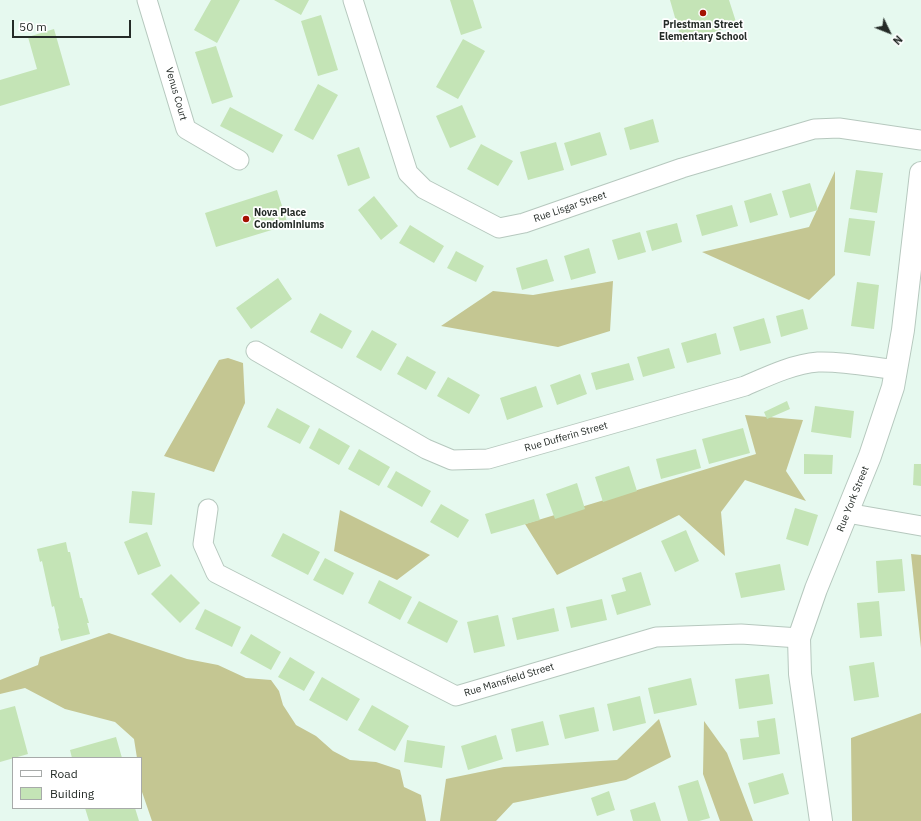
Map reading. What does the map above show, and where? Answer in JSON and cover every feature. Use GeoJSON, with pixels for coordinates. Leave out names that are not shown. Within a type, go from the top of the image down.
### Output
{"type":"FeatureCollection","features":[{"type":"Feature","properties":{"kind":"street","name":"Venus Court"},"geometry":{"type":"LineString","coordinates":[[148,0],[186,130],[239,160]]}},
{"type":"Feature","properties":{"kind":"street","name":"Rue Lisgar Street"},"geometry":{"type":"LineString","coordinates":[[353,0],[408,173],[424,189],[499,228],[524,223],[682,168],[814,129],[839,128],[921,140]]}},
{"type":"Feature","properties":{"kind":"street","name":"Rue York Street"},"geometry":{"type":"LineString","coordinates":[[821,821],[800,674],[799,638],[816,589],[877,436],[893,387],[903,330],[921,173]]}},
{"type":"Feature","properties":{"kind":"street","name":"Rue Dufferin Street"},"geometry":{"type":"LineString","coordinates":[[256,351],[426,449],[452,460],[488,459],[745,386],[782,370],[808,364],[819,362],[838,363],[896,370]]}},
{"type":"Feature","properties":{"kind":"street","name":"Rue Mansfield Street"},"geometry":{"type":"LineString","coordinates":[[208,509],[203,544],[216,573],[456,696],[656,637],[741,634],[799,638]]}},
{"type":"Feature","properties":{"kind":"street"},"geometry":{"type":"LineString","coordinates":[[847,513],[921,526]]}},
{"type":"Feature","properties":{"kind":"green space"},"geometry":{"type":"Polygon","coordinates":[[[835,171],[835,275],[809,300],[702,252],[809,227],[835,171]]]}},
{"type":"Feature","properties":{"kind":"green space"},"geometry":{"type":"Polygon","coordinates":[[[613,281],[610,331],[558,347],[441,326],[493,291],[533,295],[613,281]]]}},
{"type":"Feature","properties":{"kind":"green space"},"geometry":{"type":"Polygon","coordinates":[[[228,358],[243,363],[245,403],[214,472],[164,456],[219,360],[228,358]]]}},
{"type":"Feature","properties":{"kind":"green space"},"geometry":{"type":"Polygon","coordinates":[[[745,415],[803,420],[786,471],[806,501],[745,480],[721,512],[725,556],[679,515],[557,575],[525,524],[756,454],[745,415]]]}},
{"type":"Feature","properties":{"kind":"green space"},"geometry":{"type":"Polygon","coordinates":[[[340,510],[430,555],[397,580],[334,551],[340,510]]]}},
{"type":"Feature","properties":{"kind":"green space"},"geometry":{"type":"Polygon","coordinates":[[[911,554],[921,555],[921,648],[911,554]]]}},
{"type":"Feature","properties":{"kind":"green space"},"geometry":{"type":"Polygon","coordinates":[[[109,633],[187,659],[218,665],[246,678],[271,680],[279,691],[283,705],[296,725],[316,736],[333,751],[350,760],[376,762],[400,770],[404,787],[421,795],[426,821],[152,821],[142,792],[142,757],[137,757],[134,739],[115,722],[65,709],[25,688],[0,694],[0,680],[38,665],[40,657],[109,633]]]}},
{"type":"Feature","properties":{"kind":"green space"},"geometry":{"type":"Polygon","coordinates":[[[921,713],[921,821],[852,821],[851,738],[921,713]]]}},
{"type":"Feature","properties":{"kind":"green space"},"geometry":{"type":"Polygon","coordinates":[[[659,719],[671,757],[626,780],[513,803],[496,821],[440,821],[446,779],[504,767],[617,760],[659,719]]]}},
{"type":"Feature","properties":{"kind":"green space"},"geometry":{"type":"Polygon","coordinates":[[[704,721],[727,753],[753,821],[720,821],[703,774],[704,721]]]}},
{"type":"Feature","properties":{"kind":"building"},"geometry":{"type":"Polygon","coordinates":[[[211,0],[240,0],[217,43],[194,30],[211,0]]]}},
{"type":"Feature","properties":{"kind":"building"},"geometry":{"type":"Polygon","coordinates":[[[274,0],[309,0],[301,15],[274,0]]]}},
{"type":"Feature","properties":{"kind":"building"},"geometry":{"type":"Polygon","coordinates":[[[450,0],[473,0],[482,28],[461,35],[450,0]]]}},
{"type":"Feature","properties":{"kind":"building","name":"Priestman Street Elementary School"},"geometry":{"type":"Polygon","coordinates":[[[670,0],[729,0],[737,25],[682,42],[670,0]]]}},
{"type":"Feature","properties":{"kind":"building"},"geometry":{"type":"Polygon","coordinates":[[[321,15],[338,70],[318,76],[301,21],[321,15]]]}},
{"type":"Feature","properties":{"kind":"building"},"geometry":{"type":"Polygon","coordinates":[[[54,29],[70,85],[0,106],[0,80],[37,69],[28,37],[54,29]]]}},
{"type":"Feature","properties":{"kind":"building"},"geometry":{"type":"Polygon","coordinates":[[[463,39],[485,51],[458,99],[436,87],[463,39]]]}},
{"type":"Feature","properties":{"kind":"building"},"geometry":{"type":"Polygon","coordinates":[[[216,46],[233,97],[212,104],[195,52],[216,46]]]}},
{"type":"Feature","properties":{"kind":"building"},"geometry":{"type":"Polygon","coordinates":[[[318,84],[338,95],[313,140],[294,130],[318,84]]]}},
{"type":"Feature","properties":{"kind":"building"},"geometry":{"type":"Polygon","coordinates":[[[462,105],[476,137],[450,148],[436,116],[462,105]]]}},
{"type":"Feature","properties":{"kind":"building"},"geometry":{"type":"Polygon","coordinates":[[[230,107],[283,135],[273,153],[220,126],[230,107]]]}},
{"type":"Feature","properties":{"kind":"building"},"geometry":{"type":"Polygon","coordinates":[[[653,119],[659,142],[630,150],[624,128],[653,119]]]}},
{"type":"Feature","properties":{"kind":"building"},"geometry":{"type":"Polygon","coordinates":[[[600,132],[607,155],[571,166],[564,143],[600,132]]]}},
{"type":"Feature","properties":{"kind":"building"},"geometry":{"type":"Polygon","coordinates":[[[556,142],[564,170],[528,180],[520,152],[556,142]]]}},
{"type":"Feature","properties":{"kind":"building"},"geometry":{"type":"Polygon","coordinates":[[[481,144],[513,161],[498,186],[467,169],[481,144]]]}},
{"type":"Feature","properties":{"kind":"building"},"geometry":{"type":"Polygon","coordinates":[[[359,147],[370,178],[348,186],[337,155],[359,147]]]}},
{"type":"Feature","properties":{"kind":"building"},"geometry":{"type":"Polygon","coordinates":[[[856,170],[883,173],[877,213],[850,209],[856,170]]]}},
{"type":"Feature","properties":{"kind":"building"},"geometry":{"type":"Polygon","coordinates":[[[810,183],[818,210],[790,218],[782,191],[810,183]]]}},
{"type":"Feature","properties":{"kind":"building","name":"Nova Place Condominiums"},"geometry":{"type":"Polygon","coordinates":[[[277,190],[288,225],[216,247],[205,213],[277,190]]]}},
{"type":"Feature","properties":{"kind":"building"},"geometry":{"type":"Polygon","coordinates":[[[771,193],[778,215],[750,223],[744,201],[771,193]]]}},
{"type":"Feature","properties":{"kind":"building"},"geometry":{"type":"Polygon","coordinates":[[[374,196],[398,226],[381,240],[358,210],[374,196]]]}},
{"type":"Feature","properties":{"kind":"building"},"geometry":{"type":"Polygon","coordinates":[[[732,205],[738,226],[702,236],[696,215],[732,205]]]}},
{"type":"Feature","properties":{"kind":"building"},"geometry":{"type":"Polygon","coordinates":[[[849,218],[875,221],[870,256],[844,252],[849,218]]]}},
{"type":"Feature","properties":{"kind":"building"},"geometry":{"type":"Polygon","coordinates":[[[677,223],[682,242],[652,251],[646,231],[677,223]]]}},
{"type":"Feature","properties":{"kind":"building"},"geometry":{"type":"Polygon","coordinates":[[[410,225],[444,246],[434,263],[399,243],[410,225]]]}},
{"type":"Feature","properties":{"kind":"building"},"geometry":{"type":"Polygon","coordinates":[[[640,232],[646,252],[618,260],[612,240],[640,232]]]}},
{"type":"Feature","properties":{"kind":"building"},"geometry":{"type":"Polygon","coordinates":[[[589,248],[596,273],[571,280],[564,256],[589,248]]]}},
{"type":"Feature","properties":{"kind":"building"},"geometry":{"type":"Polygon","coordinates":[[[456,251],[484,266],[476,282],[447,268],[456,251]]]}},
{"type":"Feature","properties":{"kind":"building"},"geometry":{"type":"Polygon","coordinates":[[[547,259],[554,281],[522,290],[516,268],[547,259]]]}},
{"type":"Feature","properties":{"kind":"building"},"geometry":{"type":"Polygon","coordinates":[[[278,278],[292,299],[251,329],[236,308],[278,278]]]}},
{"type":"Feature","properties":{"kind":"building"},"geometry":{"type":"Polygon","coordinates":[[[857,282],[879,285],[874,329],[851,326],[857,282]]]}},
{"type":"Feature","properties":{"kind":"building"},"geometry":{"type":"Polygon","coordinates":[[[803,309],[808,329],[781,337],[776,316],[803,309]]]}},
{"type":"Feature","properties":{"kind":"building"},"geometry":{"type":"Polygon","coordinates":[[[320,313],[352,331],[342,349],[310,332],[320,313]]]}},
{"type":"Feature","properties":{"kind":"building"},"geometry":{"type":"Polygon","coordinates":[[[764,318],[771,343],[740,351],[733,327],[764,318]]]}},
{"type":"Feature","properties":{"kind":"building"},"geometry":{"type":"Polygon","coordinates":[[[372,330],[397,344],[381,371],[356,357],[372,330]]]}},
{"type":"Feature","properties":{"kind":"building"},"geometry":{"type":"Polygon","coordinates":[[[716,333],[721,354],[687,363],[681,343],[716,333]]]}},
{"type":"Feature","properties":{"kind":"building"},"geometry":{"type":"Polygon","coordinates":[[[669,348],[675,368],[643,377],[637,357],[669,348]]]}},
{"type":"Feature","properties":{"kind":"building"},"geometry":{"type":"Polygon","coordinates":[[[407,356],[436,372],[426,390],[397,374],[407,356]]]}},
{"type":"Feature","properties":{"kind":"building"},"geometry":{"type":"Polygon","coordinates":[[[629,363],[634,380],[596,390],[591,373],[629,363]]]}},
{"type":"Feature","properties":{"kind":"building"},"geometry":{"type":"Polygon","coordinates":[[[580,374],[587,394],[557,405],[550,385],[580,374]]]}},
{"type":"Feature","properties":{"kind":"building"},"geometry":{"type":"Polygon","coordinates":[[[448,377],[480,395],[469,414],[437,396],[448,377]]]}},
{"type":"Feature","properties":{"kind":"building"},"geometry":{"type":"Polygon","coordinates":[[[536,386],[543,407],[507,420],[500,398],[536,386]]]}},
{"type":"Feature","properties":{"kind":"building"},"geometry":{"type":"Polygon","coordinates":[[[787,401],[790,409],[767,419],[764,412],[787,401]]]}},
{"type":"Feature","properties":{"kind":"building"},"geometry":{"type":"Polygon","coordinates":[[[815,406],[854,411],[851,438],[811,432],[815,406]]]}},
{"type":"Feature","properties":{"kind":"building"},"geometry":{"type":"Polygon","coordinates":[[[277,408],[310,426],[300,444],[267,427],[277,408]]]}},
{"type":"Feature","properties":{"kind":"building"},"geometry":{"type":"Polygon","coordinates":[[[319,428],[350,446],[339,465],[309,448],[319,428]]]}},
{"type":"Feature","properties":{"kind":"building"},"geometry":{"type":"Polygon","coordinates":[[[743,428],[750,453],[709,464],[702,439],[743,428]]]}},
{"type":"Feature","properties":{"kind":"building"},"geometry":{"type":"Polygon","coordinates":[[[359,449],[390,467],[379,486],[348,469],[359,449]]]}},
{"type":"Feature","properties":{"kind":"building"},"geometry":{"type":"Polygon","coordinates":[[[696,449],[701,468],[661,479],[656,459],[696,449]]]}},
{"type":"Feature","properties":{"kind":"building"},"geometry":{"type":"Polygon","coordinates":[[[804,454],[833,455],[832,474],[804,474],[804,454]]]}},
{"type":"Feature","properties":{"kind":"building"},"geometry":{"type":"Polygon","coordinates":[[[914,464],[921,464],[921,486],[913,485],[914,464]]]}},
{"type":"Feature","properties":{"kind":"building"},"geometry":{"type":"Polygon","coordinates":[[[629,466],[637,491],[603,502],[595,477],[629,466]]]}},
{"type":"Feature","properties":{"kind":"building"},"geometry":{"type":"Polygon","coordinates":[[[396,471],[431,491],[422,507],[387,487],[396,471]]]}},
{"type":"Feature","properties":{"kind":"building"},"geometry":{"type":"Polygon","coordinates":[[[577,483],[585,509],[555,519],[546,494],[577,483]]]}},
{"type":"Feature","properties":{"kind":"building"},"geometry":{"type":"Polygon","coordinates":[[[132,491],[155,493],[152,525],[129,523],[132,491]]]}},
{"type":"Feature","properties":{"kind":"building"},"geometry":{"type":"Polygon","coordinates":[[[534,499],[540,520],[491,534],[485,514],[534,499]]]}},
{"type":"Feature","properties":{"kind":"building"},"geometry":{"type":"Polygon","coordinates":[[[441,504],[469,520],[458,538],[430,522],[441,504]]]}},
{"type":"Feature","properties":{"kind":"building"},"geometry":{"type":"Polygon","coordinates":[[[795,508],[818,515],[808,546],[786,539],[795,508]]]}},
{"type":"Feature","properties":{"kind":"building"},"geometry":{"type":"Polygon","coordinates":[[[686,530],[699,561],[675,572],[661,541],[686,530]]]}},
{"type":"Feature","properties":{"kind":"building"},"geometry":{"type":"Polygon","coordinates":[[[147,532],[161,566],[138,575],[124,542],[147,532]]]}},
{"type":"Feature","properties":{"kind":"building"},"geometry":{"type":"Polygon","coordinates":[[[283,533],[320,552],[308,575],[271,556],[283,533]]]}},
{"type":"Feature","properties":{"kind":"building"},"geometry":{"type":"Polygon","coordinates":[[[66,542],[68,552],[70,552],[80,598],[82,598],[89,623],[87,623],[90,634],[61,641],[54,606],[52,607],[42,561],[40,562],[37,549],[66,542]]]}},
{"type":"Feature","properties":{"kind":"building"},"geometry":{"type":"Polygon","coordinates":[[[325,558],[354,573],[343,595],[313,580],[325,558]]]}},
{"type":"Feature","properties":{"kind":"building"},"geometry":{"type":"Polygon","coordinates":[[[902,559],[905,591],[878,593],[876,561],[902,559]]]}},
{"type":"Feature","properties":{"kind":"building"},"geometry":{"type":"Polygon","coordinates":[[[780,564],[785,590],[741,598],[735,573],[780,564]]]}},
{"type":"Feature","properties":{"kind":"building"},"geometry":{"type":"Polygon","coordinates":[[[641,572],[651,605],[617,615],[611,595],[626,591],[622,578],[641,572]]]}},
{"type":"Feature","properties":{"kind":"building"},"geometry":{"type":"Polygon","coordinates":[[[171,574],[200,603],[180,623],[151,594],[171,574]]]}},
{"type":"Feature","properties":{"kind":"building"},"geometry":{"type":"Polygon","coordinates":[[[379,580],[412,597],[400,620],[368,603],[379,580]]]}},
{"type":"Feature","properties":{"kind":"building"},"geometry":{"type":"Polygon","coordinates":[[[602,599],[607,620],[571,628],[566,607],[602,599]]]}},
{"type":"Feature","properties":{"kind":"building"},"geometry":{"type":"Polygon","coordinates":[[[419,601],[458,621],[447,643],[407,623],[419,601]]]}},
{"type":"Feature","properties":{"kind":"building"},"geometry":{"type":"Polygon","coordinates":[[[879,601],[882,636],[860,638],[857,603],[879,601]]]}},
{"type":"Feature","properties":{"kind":"building"},"geometry":{"type":"Polygon","coordinates":[[[554,608],[559,631],[517,640],[512,618],[554,608]]]}},
{"type":"Feature","properties":{"kind":"building"},"geometry":{"type":"Polygon","coordinates":[[[205,609],[241,627],[232,647],[195,629],[205,609]]]}},
{"type":"Feature","properties":{"kind":"building"},"geometry":{"type":"Polygon","coordinates":[[[498,615],[505,646],[474,653],[467,622],[498,615]]]}},
{"type":"Feature","properties":{"kind":"building"},"geometry":{"type":"Polygon","coordinates":[[[251,634],[281,652],[271,670],[240,653],[251,634]]]}},
{"type":"Feature","properties":{"kind":"building"},"geometry":{"type":"Polygon","coordinates":[[[290,657],[315,672],[304,691],[278,677],[290,657]]]}},
{"type":"Feature","properties":{"kind":"building"},"geometry":{"type":"Polygon","coordinates":[[[874,662],[879,697],[854,701],[849,666],[874,662]]]}},
{"type":"Feature","properties":{"kind":"building"},"geometry":{"type":"Polygon","coordinates":[[[769,674],[773,704],[739,709],[735,679],[769,674]]]}},
{"type":"Feature","properties":{"kind":"building"},"geometry":{"type":"Polygon","coordinates":[[[322,677],[360,699],[347,721],[309,700],[322,677]]]}},
{"type":"Feature","properties":{"kind":"building"},"geometry":{"type":"Polygon","coordinates":[[[691,678],[697,705],[654,714],[648,688],[691,678]]]}},
{"type":"Feature","properties":{"kind":"building"},"geometry":{"type":"Polygon","coordinates":[[[640,696],[646,723],[613,731],[607,704],[640,696]]]}},
{"type":"Feature","properties":{"kind":"building"},"geometry":{"type":"Polygon","coordinates":[[[372,705],[409,726],[395,751],[358,730],[372,705]]]}},
{"type":"Feature","properties":{"kind":"building"},"geometry":{"type":"Polygon","coordinates":[[[15,706],[28,754],[12,757],[12,759],[0,762],[0,710],[15,706]]]}},
{"type":"Feature","properties":{"kind":"building"},"geometry":{"type":"Polygon","coordinates":[[[594,707],[599,731],[565,739],[559,715],[594,707]]]}},
{"type":"Feature","properties":{"kind":"building"},"geometry":{"type":"Polygon","coordinates":[[[775,718],[780,754],[743,760],[740,739],[759,737],[757,721],[775,718]]]}},
{"type":"Feature","properties":{"kind":"building"},"geometry":{"type":"Polygon","coordinates":[[[543,721],[549,745],[516,752],[511,729],[543,721]]]}},
{"type":"Feature","properties":{"kind":"building"},"geometry":{"type":"Polygon","coordinates":[[[496,735],[503,759],[468,770],[461,746],[496,735]]]}},
{"type":"Feature","properties":{"kind":"building"},"geometry":{"type":"Polygon","coordinates":[[[116,737],[122,757],[72,757],[70,750],[116,737]]]}},
{"type":"Feature","properties":{"kind":"building"},"geometry":{"type":"Polygon","coordinates":[[[407,740],[445,746],[442,768],[404,762],[407,740]]]}},
{"type":"Feature","properties":{"kind":"building"},"geometry":{"type":"Polygon","coordinates":[[[783,773],[789,794],[754,804],[748,783],[783,773]]]}},
{"type":"Feature","properties":{"kind":"building"},"geometry":{"type":"Polygon","coordinates":[[[698,780],[710,818],[699,821],[688,821],[678,786],[698,780]]]}},
{"type":"Feature","properties":{"kind":"building"},"geometry":{"type":"Polygon","coordinates":[[[609,791],[615,810],[597,816],[591,798],[609,791]]]}},
{"type":"Feature","properties":{"kind":"building"},"geometry":{"type":"Polygon","coordinates":[[[655,802],[661,821],[633,821],[630,810],[655,802]]]}},
{"type":"Feature","properties":{"kind":"building"},"geometry":{"type":"Polygon","coordinates":[[[85,809],[135,809],[139,821],[89,821],[85,809]]]}},
{"type":"Feature","properties":{"kind":"place","name":"Priestman Street Elementary School"},"geometry":{"type":"Point","coordinates":[703,13]}},
{"type":"Feature","properties":{"kind":"place","name":"Nova Place Condominiums"},"geometry":{"type":"Point","coordinates":[246,219]}}]}
